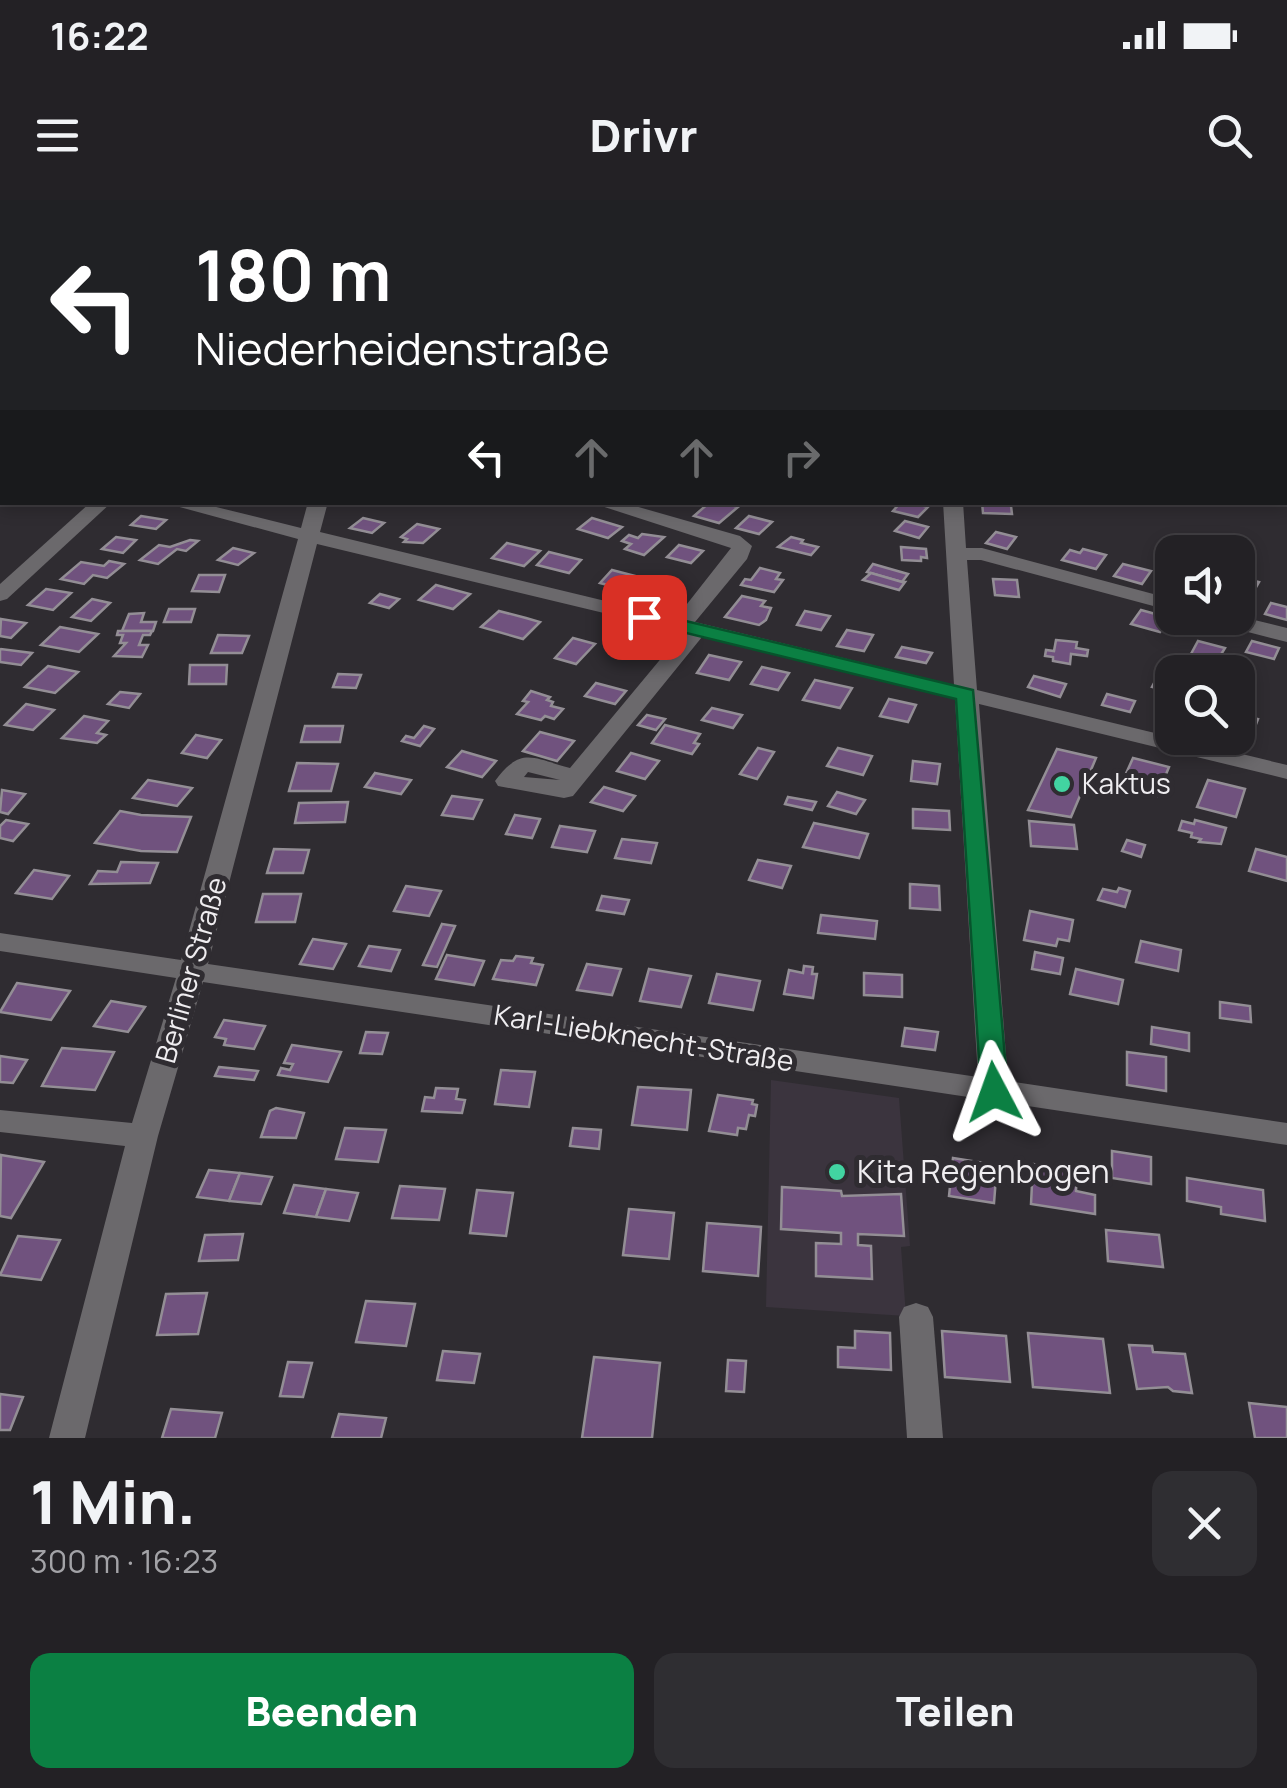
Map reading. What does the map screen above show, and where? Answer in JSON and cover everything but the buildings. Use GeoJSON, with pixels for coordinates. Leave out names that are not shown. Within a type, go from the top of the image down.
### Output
{"type":"FeatureCollection","features":[{"type":"Feature","properties":{"kind":"street"},"geometry":{"type":"LineString","coordinates":[[0,596],[100,505]]}},
{"type":"Feature","properties":{"kind":"street"},"geometry":{"type":"LineString","coordinates":[[182,505],[1287,772]]}},
{"type":"Feature","properties":{"kind":"street","name":"Berliner Straße"},"geometry":{"type":"LineString","coordinates":[[67,1438],[143,1136],[192,971],[317,505]]}},
{"type":"Feature","properties":{"kind":"street"},"geometry":{"type":"LineString","coordinates":[[575,777],[688,628],[740,555],[742,546],[733,540],[609,505]]}},
{"type":"Feature","properties":{"kind":"street"},"geometry":{"type":"LineString","coordinates":[[953,505],[994,1092]]}},
{"type":"Feature","properties":{"kind":"street"},"geometry":{"type":"LineString","coordinates":[[956,554],[982,554],[1155,600]]}},
{"type":"Feature","properties":{"kind":"street"},"geometry":{"type":"LineString","coordinates":[[1255,627],[1287,635]]}},
{"type":"Feature","properties":{"kind":"street","name":"Karl-Liebknecht-Straße"},"geometry":{"type":"LineString","coordinates":[[0,942],[1287,1134]]}},
{"type":"Feature","properties":{"kind":"street"},"geometry":{"type":"LineString","coordinates":[[0,1122],[143,1136]]}},
{"type":"Feature","properties":{"kind":"street"},"geometry":{"type":"LineString","coordinates":[[916,1317],[925,1438]]}},
{"type":"Feature","properties":{"kind":"shaded area","name":"Kita Regenbogen"},"geometry":{"type":"Polygon","coordinates":[[[771,1080],[899,1098],[910,1246],[901,1247],[906,1316],[766,1307],[771,1080]]]}},
{"type":"Feature","properties":{"kind":"place","name":"Kaktus"},"geometry":{"type":"Point","coordinates":[1062,784]}},
{"type":"Feature","properties":{"kind":"place","name":"Kita Regenbogen"},"geometry":{"type":"Point","coordinates":[837,1172]}},
{"type":"Feature","properties":{"kind":"route"},"geometry":{"type":"LineString","coordinates":[[644,617],[966,695],[994,1092]]}}]}
